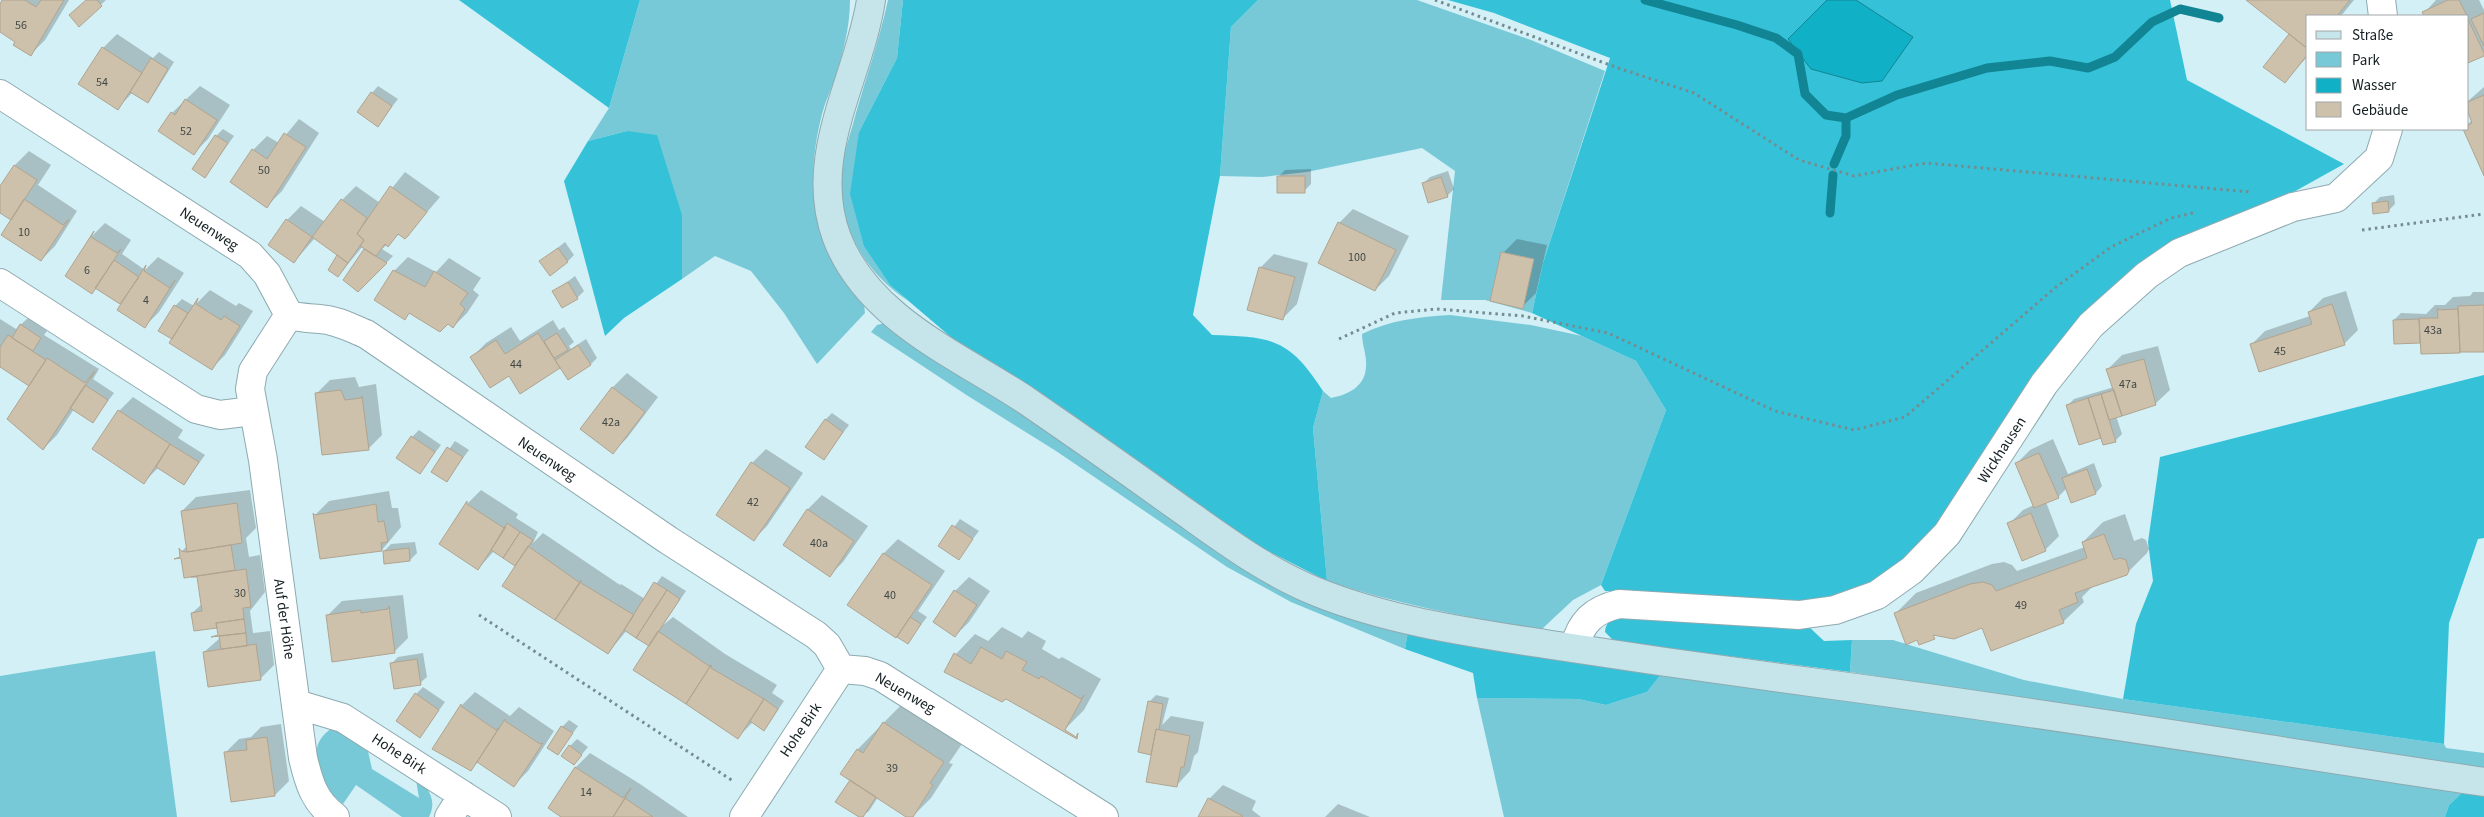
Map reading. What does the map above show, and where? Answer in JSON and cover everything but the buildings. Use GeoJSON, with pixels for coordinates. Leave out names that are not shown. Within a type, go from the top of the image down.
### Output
{"type":"FeatureCollection","features":[{"type":"Feature","properties":{"kind":"main road"},"geometry":{"type":"LineString","coordinates":[[871,0],[860,53],[838,114],[831,142],[828,167],[828,190],[833,224],[844,252],[859,277],[886,307],[920,333],[1023,398],[1246,555],[1296,583],[1347,603],[1444,628],[1941,699],[2484,782]]}},
{"type":"Feature","properties":{"kind":"street"},"geometry":{"type":"LineString","coordinates":[[2381,0],[2383,15]]}},
{"type":"Feature","properties":{"kind":"street","name":"Neuenweg"},"geometry":{"type":"LineString","coordinates":[[0,94],[250,255],[267,274],[288,314],[304,319],[320,318],[339,322],[366,334],[668,540],[816,634],[828,645],[841,669],[865,671],[880,676],[1104,817]]}},
{"type":"Feature","properties":{"kind":"street","name":"Wickhausen"},"geometry":{"type":"LineString","coordinates":[[1574,648],[1577,634],[1586,621],[1601,608],[1619,604],[1799,615],[1835,610],[1877,595],[1922,561],[1947,534],[2044,384],[2091,325],[2147,275],[2179,253],[2293,207],[2336,198],[2379,158],[2388,130]]}},
{"type":"Feature","properties":{"kind":"street"},"geometry":{"type":"LineString","coordinates":[[0,283],[196,409],[220,415],[253,411]]}},
{"type":"Feature","properties":{"kind":"street","name":"Auf der Höhe"},"geometry":{"type":"LineString","coordinates":[[288,314],[253,371],[250,389],[263,460],[303,758],[313,795],[335,817]]}},
{"type":"Feature","properties":{"kind":"street","name":"Hohe Birk"},"geometry":{"type":"LineString","coordinates":[[750,807],[841,669]]}},
{"type":"Feature","properties":{"kind":"street","name":"Hohe Birk"},"geometry":{"type":"LineString","coordinates":[[296,704],[343,718],[456,806],[497,817]]}},
{"type":"Feature","properties":{"kind":"path"},"geometry":{"type":"LineString","coordinates":[[1436,0],[1618,68],[1694,93],[1799,160],[1854,176],[1926,163],[2255,192]]}},
{"type":"Feature","properties":{"kind":"path"},"geometry":{"type":"LineString","coordinates":[[1339,339],[1394,313],[1437,309],[1523,316],[1608,333],[1774,411],[1854,430],[1905,417],[2056,287],[2111,247],[2171,218],[2196,213]]}},
{"type":"Feature","properties":{"kind":"path"},"geometry":{"type":"LineString","coordinates":[[2362,230],[2484,214]]}},
{"type":"Feature","properties":{"kind":"path"},"geometry":{"type":"LineString","coordinates":[[479,615],[750,807]]}},
{"type":"Feature","properties":{"kind":"green space"},"geometry":{"type":"Polygon","coordinates":[[[640,0],[850,0],[849,20],[843,49],[823,110],[816,141],[814,192],[817,215],[824,238],[847,283],[864,305],[865,313],[817,364],[784,313],[751,271],[715,256],[682,279],[682,215],[627,131],[588,141],[609,108],[640,0]]]}},
{"type":"Feature","properties":{"kind":"green space"},"geometry":{"type":"Polygon","coordinates":[[[888,0],[903,0],[897,58],[859,132],[891,286],[908,301],[877,275],[855,243],[843,206],[841,186],[844,155],[888,0]]]}},
{"type":"Feature","properties":{"kind":"green space"},"geometry":{"type":"Polygon","coordinates":[[[1258,0],[1417,0],[1531,40],[1605,71],[1543,263],[1532,313],[1485,300],[1441,300],[1455,171],[1422,148],[1307,172],[1262,177],[1220,176],[1231,27],[1258,0]]]}},
{"type":"Feature","properties":{"kind":"green space"},"geometry":{"type":"Polygon","coordinates":[[[1450,315],[1531,325],[1582,336],[1636,361],[1666,410],[1601,585],[1573,600],[1543,628],[1526,628],[1426,608],[1376,596],[1327,581],[1313,428],[1323,391],[1331,398],[1344,395],[1355,388],[1363,379],[1366,362],[1362,334],[1383,325],[1405,320],[1450,315]]]}},
{"type":"Feature","properties":{"kind":"green space"},"geometry":{"type":"Polygon","coordinates":[[[885,323],[1088,459],[1408,631],[1405,649],[1291,602],[1227,567],[1056,451],[871,332],[877,325],[885,323]]]}},
{"type":"Feature","properties":{"kind":"green space"},"geometry":{"type":"Polygon","coordinates":[[[1852,640],[1893,640],[2024,680],[2123,699],[2444,744],[2446,748],[2484,753],[2484,770],[1850,672],[1852,640]]]}},
{"type":"Feature","properties":{"kind":"green space"},"geometry":{"type":"Polygon","coordinates":[[[155,651],[177,817],[0,817],[0,676],[155,651]]]}},
{"type":"Feature","properties":{"kind":"green space"},"geometry":{"type":"Polygon","coordinates":[[[1662,673],[1887,704],[2464,791],[2449,805],[2445,817],[1504,817],[1477,698],[1578,699],[1606,705],[1647,692],[1662,673]]]}},
{"type":"Feature","properties":{"kind":"green space"},"geometry":{"type":"Polygon","coordinates":[[[333,728],[366,742],[372,769],[419,798],[415,774],[424,784],[432,799],[429,817],[402,817],[356,785],[343,804],[335,797],[321,777],[316,755],[323,735],[333,728]]]}},
{"type":"Feature","properties":{"kind":"shaded area"},"geometry":{"type":"Polygon","coordinates":[[[459,0],[640,0],[609,108],[459,0]]]}},
{"type":"Feature","properties":{"kind":"shaded area"},"geometry":{"type":"Polygon","coordinates":[[[903,0],[1258,0],[1231,27],[1220,176],[1193,315],[1212,335],[1250,337],[1265,340],[1289,351],[1300,360],[1323,391],[1313,428],[1327,581],[1254,544],[959,344],[891,286],[864,246],[850,194],[859,132],[897,58],[903,0]]]}},
{"type":"Feature","properties":{"kind":"shaded area"},"geometry":{"type":"Polygon","coordinates":[[[1448,0],[2170,0],[2187,80],[2344,164],[2249,217],[2140,270],[2034,378],[1936,526],[1903,560],[1868,586],[1817,602],[1605,591],[1601,585],[1666,410],[1636,361],[1532,313],[1543,263],[1610,58],[1494,13],[1448,0]]]}},
{"type":"Feature","properties":{"kind":"shaded area"},"geometry":{"type":"Polygon","coordinates":[[[627,131],[657,135],[682,215],[682,279],[624,318],[605,336],[564,181],[588,141],[627,131]]]}},
{"type":"Feature","properties":{"kind":"shaded area"},"geometry":{"type":"Polygon","coordinates":[[[2484,375],[2484,538],[2478,539],[2449,623],[2444,744],[2123,699],[2136,624],[2153,581],[2148,542],[2160,457],[2484,375]]]}},
{"type":"Feature","properties":{"kind":"shaded area"},"geometry":{"type":"Polygon","coordinates":[[[1628,613],[1807,625],[1824,641],[1852,640],[1850,672],[1614,641],[1605,632],[1607,624],[1613,619],[1628,613]]]}},
{"type":"Feature","properties":{"kind":"shaded area"},"geometry":{"type":"Polygon","coordinates":[[[1408,631],[1662,673],[1647,692],[1606,705],[1578,699],[1477,698],[1473,673],[1405,649],[1408,631]]]}},
{"type":"Feature","properties":{"kind":"shaded area"},"geometry":{"type":"Polygon","coordinates":[[[2464,791],[2484,794],[2484,817],[2445,817],[2449,805],[2464,791]]]}},
{"type":"Feature","properties":{"kind":"water"},"geometry":{"type":"Polygon","coordinates":[[[1827,0],[1856,0],[1913,37],[1882,81],[1862,83],[1811,69],[1788,39],[1827,0]]]}},
{"type":"Feature","properties":{"kind":"waterway"},"geometry":{"type":"LineString","coordinates":[[1645,0],[1737,25],[1776,38],[1798,54],[1805,94],[1826,115],[1846,118],[1897,95],[1987,68],[2050,61],[2088,68],[2115,57],[2152,22],[2180,9],[2219,18]]}},
{"type":"Feature","properties":{"kind":"waterway"},"geometry":{"type":"LineString","coordinates":[[1834,164],[1846,136],[1846,118]]}},
{"type":"Feature","properties":{"kind":"waterway"},"geometry":{"type":"LineString","coordinates":[[1830,213],[1833,175]]}}]}
